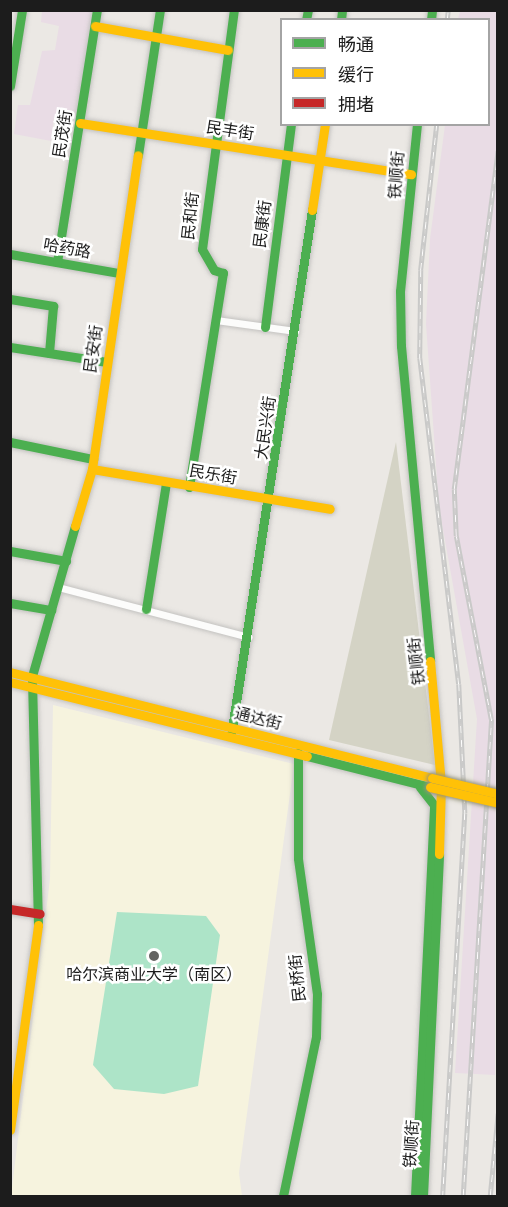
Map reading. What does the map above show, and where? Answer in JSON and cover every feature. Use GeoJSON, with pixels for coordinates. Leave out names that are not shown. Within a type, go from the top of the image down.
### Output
{"type":"FeatureCollection","features":[{"type":"Feature","properties":{"kind":"main road"},"geometry":{"type":"LineString","coordinates":[[10,86],[14,29],[22,10]]}},
{"type":"Feature","properties":{"kind":"main road","name":"民茂街"},"geometry":{"type":"LineString","coordinates":[[57,262],[97,10]]}},
{"type":"Feature","properties":{"kind":"main road","name":"民安街"},"geometry":{"type":"LineString","coordinates":[[10,1130],[40,914],[31,681],[92,464],[160,10]]}},
{"type":"Feature","properties":{"kind":"main road","name":"民和街"},"geometry":{"type":"LineString","coordinates":[[189,487],[223,273],[214,270],[202,249],[214,144],[234,10]]}},
{"type":"Feature","properties":{"kind":"main road"},"geometry":{"type":"LineString","coordinates":[[95,26],[228,50]]}},
{"type":"Feature","properties":{"kind":"main road","name":"民丰街"},"geometry":{"type":"LineString","coordinates":[[80,123],[411,174]]}},
{"type":"Feature","properties":{"kind":"main road","name":"民康街"},"geometry":{"type":"LineString","coordinates":[[265,327],[291,126]]}},
{"type":"Feature","properties":{"kind":"main road","name":"大民兴街"},"geometry":{"type":"LineString","coordinates":[[232,732],[270,500],[325,126]]}},
{"type":"Feature","properties":{"kind":"main road","name":"铁顺街"},"geometry":{"type":"LineString","coordinates":[[417,126],[411,174],[401,346],[441,785],[423,1197]]}},
{"type":"Feature","properties":{"kind":"main road","name":"哈药路"},"geometry":{"type":"LineString","coordinates":[[10,254],[119,273]]}},
{"type":"Feature","properties":{"kind":"main road"},"geometry":{"type":"LineString","coordinates":[[10,299],[53,306],[49,352]]}},
{"type":"Feature","properties":{"kind":"main road"},"geometry":{"type":"LineString","coordinates":[[10,347],[107,362]]}},
{"type":"Feature","properties":{"kind":"main road","name":"民乐街"},"geometry":{"type":"LineString","coordinates":[[10,442],[166,483],[330,509]]}},
{"type":"Feature","properties":{"kind":"main road"},"geometry":{"type":"LineString","coordinates":[[146,609],[166,483]]}},
{"type":"Feature","properties":{"kind":"main road"},"geometry":{"type":"LineString","coordinates":[[10,551],[66,561]]}},
{"type":"Feature","properties":{"kind":"main road"},"geometry":{"type":"LineString","coordinates":[[10,603],[51,610]]}},
{"type":"Feature","properties":{"kind":"main road","name":"通达街"},"geometry":{"type":"LineString","coordinates":[[10,672],[31,681],[431,782],[498,794]]}},
{"type":"Feature","properties":{"kind":"main road","name":"通达街"},"geometry":{"type":"LineString","coordinates":[[10,682],[31,681]]}},
{"type":"Feature","properties":{"kind":"main road","name":"通达街"},"geometry":{"type":"LineString","coordinates":[[232,732],[298,753],[413,783],[431,782]]}},
{"type":"Feature","properties":{"kind":"main road","name":"民桥街"},"geometry":{"type":"LineString","coordinates":[[283,1197],[316,1037],[317,994],[298,858],[298,753]]}},
{"type":"Feature","properties":{"kind":"main road"},"geometry":{"type":"LineString","coordinates":[[431,782],[498,803]]}},
{"type":"Feature","properties":{"kind":"main road"},"geometry":{"type":"LineString","coordinates":[[413,783],[430,794],[434,805],[416,1197]]}},
{"type":"Feature","properties":{"kind":"main road"},"geometry":{"type":"LineString","coordinates":[[10,909],[40,914]]}},
{"type":"Feature","properties":{"kind":"street"},"geometry":{"type":"LineString","coordinates":[[216,320],[295,331]]}},
{"type":"Feature","properties":{"kind":"street"},"geometry":{"type":"LineString","coordinates":[[58,587],[249,637]]}},
{"type":"Feature","properties":{"kind":"shaded area"},"geometry":{"type":"Polygon","coordinates":[[[42,11],[94,11],[78,120],[54,117],[51,141],[14,134],[18,105],[30,105],[42,51],[55,50],[59,26],[41,22],[42,11]]]}},
{"type":"Feature","properties":{"kind":"shaded area"},"geometry":{"type":"Polygon","coordinates":[[[460,11],[497,11],[495,1075],[455,1073],[477,719],[439,507],[426,324],[430,239],[445,126],[490,126],[490,18],[458,18],[460,11]]]}},
{"type":"Feature","properties":{"kind":"shaded area"},"geometry":{"type":"Polygon","coordinates":[[[396,442],[435,765],[329,740],[396,442]]]}},
{"type":"Feature","properties":{"kind":"shaded area","name":"哈尔滨商业大学（南区）"},"geometry":{"type":"Polygon","coordinates":[[[53,705],[294,764],[239,1173],[242,1196],[11,1196],[50,879],[53,705]]]}},
{"type":"Feature","properties":{"kind":"green space"},"geometry":{"type":"Polygon","coordinates":[[[117,912],[206,916],[220,935],[198,1086],[164,1094],[114,1089],[93,1065],[117,912]]]}},
{"type":"Feature","properties":{"kind":"railway"},"geometry":{"type":"LineString","coordinates":[[447,18],[448,10]]}},
{"type":"Feature","properties":{"kind":"railway"},"geometry":{"type":"LineString","coordinates":[[437,126],[421,270],[420,358],[459,684],[465,813],[443,1196]]}},
{"type":"Feature","properties":{"kind":"railway"},"geometry":{"type":"LineString","coordinates":[[463,1196],[491,719],[456,536],[454,489],[498,151]]}},
{"type":"Feature","properties":{"kind":"railway"},"geometry":{"type":"LineString","coordinates":[[490,1196],[498,1113]]}},
{"type":"Feature","properties":{"kind":"traffic: fast"},"geometry":{"type":"LineString","coordinates":[[10,86],[22,10]]}},
{"type":"Feature","properties":{"kind":"traffic: fast"},"geometry":{"type":"LineString","coordinates":[[57,262],[97,10]]}},
{"type":"Feature","properties":{"kind":"traffic: fast"},"geometry":{"type":"LineString","coordinates":[[138,155],[160,10]]}},
{"type":"Feature","properties":{"kind":"traffic: fast"},"geometry":{"type":"LineString","coordinates":[[189,487],[223,273],[214,270],[202,249],[234,10]]}},
{"type":"Feature","properties":{"kind":"traffic: fast"},"geometry":{"type":"LineString","coordinates":[[306,18],[308,10]]}},
{"type":"Feature","properties":{"kind":"traffic: fast"},"geometry":{"type":"LineString","coordinates":[[341,18],[342,10]]}},
{"type":"Feature","properties":{"kind":"traffic: fast"},"geometry":{"type":"LineString","coordinates":[[431,18],[432,10]]}},
{"type":"Feature","properties":{"kind":"traffic: fast"},"geometry":{"type":"LineString","coordinates":[[265,327],[291,126]]}},
{"type":"Feature","properties":{"kind":"traffic: fast"},"geometry":{"type":"LineString","coordinates":[[417,126],[400,291],[401,346],[430,661]]}},
{"type":"Feature","properties":{"kind":"traffic: fast"},"geometry":{"type":"LineString","coordinates":[[231,735],[312,210]]}},
{"type":"Feature","properties":{"kind":"traffic: fast"},"geometry":{"type":"LineString","coordinates":[[10,254],[119,273]]}},
{"type":"Feature","properties":{"kind":"traffic: fast"},"geometry":{"type":"LineString","coordinates":[[10,299],[53,306],[49,353]]}},
{"type":"Feature","properties":{"kind":"traffic: fast"},"geometry":{"type":"LineString","coordinates":[[10,347],[107,362]]}},
{"type":"Feature","properties":{"kind":"traffic: fast"},"geometry":{"type":"LineString","coordinates":[[10,442],[93,459]]}},
{"type":"Feature","properties":{"kind":"traffic: fast"},"geometry":{"type":"LineString","coordinates":[[146,609],[166,483]]}},
{"type":"Feature","properties":{"kind":"traffic: fast"},"geometry":{"type":"LineString","coordinates":[[38,925],[32,676],[75,526]]}},
{"type":"Feature","properties":{"kind":"traffic: fast"},"geometry":{"type":"LineString","coordinates":[[10,551],[66,561]]}},
{"type":"Feature","properties":{"kind":"traffic: fast"},"geometry":{"type":"LineString","coordinates":[[10,603],[51,610]]}},
{"type":"Feature","properties":{"kind":"traffic: fast"},"geometry":{"type":"LineString","coordinates":[[283,1196],[316,1037],[317,994],[298,858],[298,753]]}},
{"type":"Feature","properties":{"kind":"traffic: fast"},"geometry":{"type":"LineString","coordinates":[[307,756],[430,787]]}},
{"type":"Feature","properties":{"kind":"traffic: fast"},"geometry":{"type":"LineString","coordinates":[[415,1196],[434,805],[420,787]]}},
{"type":"Feature","properties":{"kind":"traffic: fast"},"geometry":{"type":"LineString","coordinates":[[423,1196],[439,854]]}},
{"type":"Feature","properties":{"kind":"traffic: slow"},"geometry":{"type":"LineString","coordinates":[[95,26],[228,50]]}},
{"type":"Feature","properties":{"kind":"traffic: slow"},"geometry":{"type":"LineString","coordinates":[[80,123],[411,174]]}},
{"type":"Feature","properties":{"kind":"traffic: slow"},"geometry":{"type":"LineString","coordinates":[[312,210],[325,126]]}},
{"type":"Feature","properties":{"kind":"traffic: slow"},"geometry":{"type":"LineString","coordinates":[[75,526],[92,469],[138,155]]}},
{"type":"Feature","properties":{"kind":"traffic: slow"},"geometry":{"type":"LineString","coordinates":[[92,469],[330,509]]}},
{"type":"Feature","properties":{"kind":"traffic: slow"},"geometry":{"type":"LineString","coordinates":[[430,661],[441,785],[439,854]]}},
{"type":"Feature","properties":{"kind":"traffic: slow"},"geometry":{"type":"LineString","coordinates":[[10,672],[432,778]]}},
{"type":"Feature","properties":{"kind":"traffic: slow"},"geometry":{"type":"LineString","coordinates":[[10,682],[307,756]]}},
{"type":"Feature","properties":{"kind":"traffic: slow"},"geometry":{"type":"LineString","coordinates":[[432,778],[498,794]]}},
{"type":"Feature","properties":{"kind":"traffic: slow"},"geometry":{"type":"LineString","coordinates":[[430,787],[498,803]]}},
{"type":"Feature","properties":{"kind":"traffic: slow"},"geometry":{"type":"LineString","coordinates":[[10,1130],[38,925]]}},
{"type":"Feature","properties":{"kind":"traffic: jam"},"geometry":{"type":"LineString","coordinates":[[10,909],[40,914]]}},
{"type":"Feature","properties":{"kind":"place","name":"哈尔滨商业大学（南区）"},"geometry":{"type":"Point","coordinates":[154,956]}}]}
